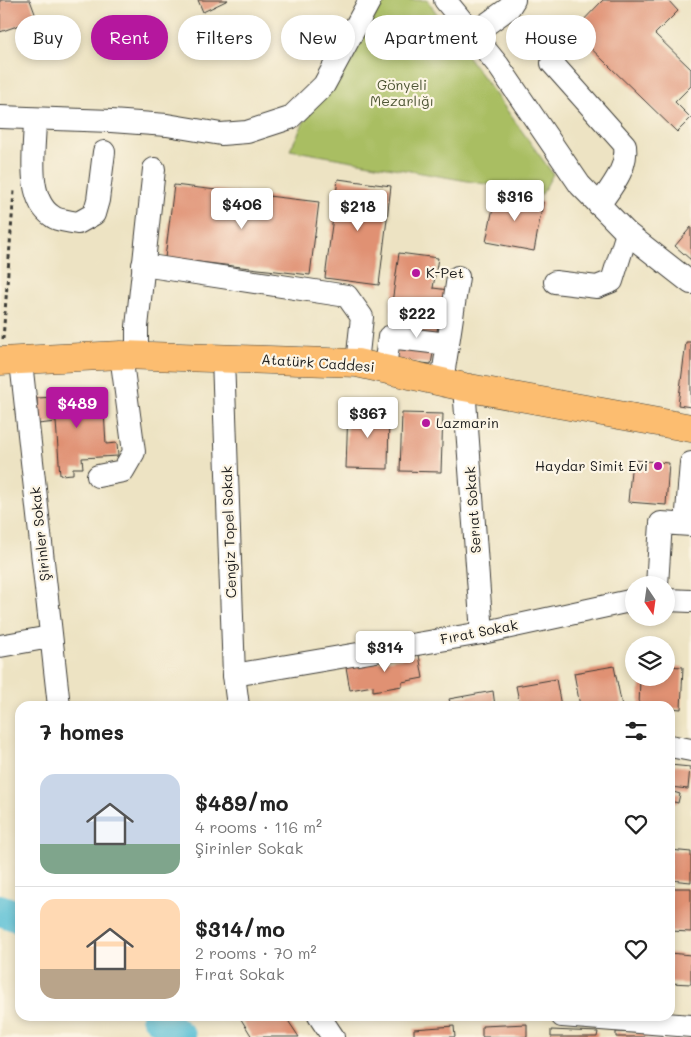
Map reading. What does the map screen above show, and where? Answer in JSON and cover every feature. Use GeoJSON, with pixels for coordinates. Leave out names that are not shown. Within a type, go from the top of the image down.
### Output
{"type":"FeatureCollection","features":[{"type":"Feature","properties":{"kind":"main road","name":"Atatürk Caddesi"},"geometry":{"type":"LineString","coordinates":[[8,361],[129,355],[357,363],[453,384],[691,428]]}},
{"type":"Feature","properties":{"kind":"street"},"geometry":{"type":"LineString","coordinates":[[0,117],[111,120],[167,125],[221,134],[247,132],[290,118],[324,85],[370,0]]}},
{"type":"Feature","properties":{"kind":"street"},"geometry":{"type":"LineString","coordinates":[[446,0],[458,15]]}},
{"type":"Feature","properties":{"kind":"street"},"geometry":{"type":"LineString","coordinates":[[496,17],[509,8],[514,0]]}},
{"type":"Feature","properties":{"kind":"street"},"geometry":{"type":"LineString","coordinates":[[494,60],[580,185],[626,233],[691,283]]}},
{"type":"Feature","properties":{"kind":"street"},"geometry":{"type":"LineString","coordinates":[[552,63],[625,145],[627,158],[616,181],[599,205]]}},
{"type":"Feature","properties":{"kind":"street"},"geometry":{"type":"LineString","coordinates":[[35,119],[34,183],[41,207],[54,218],[78,223],[94,214],[98,200],[104,152]]}},
{"type":"Feature","properties":{"kind":"street"},"geometry":{"type":"LineString","coordinates":[[98,476],[123,471],[134,452],[129,355],[137,327],[154,169]]}},
{"type":"Feature","properties":{"kind":"street"},"geometry":{"type":"LineString","coordinates":[[555,282],[597,287],[612,281],[626,233]]}},
{"type":"Feature","properties":{"kind":"street"},"geometry":{"type":"LineString","coordinates":[[143,265],[347,296],[362,317],[357,363]]}},
{"type":"Feature","properties":{"kind":"street","name":"Serıat Sokak"},"geometry":{"type":"LineString","coordinates":[[458,277],[448,344],[482,633]]}},
{"type":"Feature","properties":{"kind":"street"},"geometry":{"type":"LineString","coordinates":[[385,368],[389,337],[448,344]]}},
{"type":"Feature","properties":{"kind":"street","name":"Cengiz Topel Sokak"},"geometry":{"type":"LineString","coordinates":[[223,358],[234,674],[237,701]]}},
{"type":"Feature","properties":{"kind":"street","name":"Şirinler Sokak"},"geometry":{"type":"LineString","coordinates":[[8,361],[58,701]]}},
{"type":"Feature","properties":{"kind":"street"},"geometry":{"type":"LineString","coordinates":[[658,576],[661,523],[688,525],[691,463]]}},
{"type":"Feature","properties":{"kind":"street"},"geometry":{"type":"LineString","coordinates":[[675,600],[691,601]]}},
{"type":"Feature","properties":{"kind":"street","name":"Fırat Sokak"},"geometry":{"type":"LineString","coordinates":[[234,674],[482,633],[625,602]]}},
{"type":"Feature","properties":{"kind":"street"},"geometry":{"type":"LineString","coordinates":[[0,646],[50,637]]}},
{"type":"Feature","properties":{"kind":"street"},"geometry":{"type":"LineString","coordinates":[[675,747],[691,750]]}},
{"type":"Feature","properties":{"kind":"street"},"geometry":{"type":"LineString","coordinates":[[640,1021],[691,1026]]}},
{"type":"Feature","properties":{"kind":"path"},"geometry":{"type":"LineString","coordinates":[[8,361],[15,186]]}},
{"type":"Feature","properties":{"kind":"green space","name":"Gönyeli Mezarlığı"},"geometry":{"type":"Polygon","coordinates":[[[364,0],[427,0],[438,15],[365,15],[365,60],[470,60],[553,174],[542,194],[290,150],[334,60],[355,60],[355,18],[364,0]]]}},
{"type":"Feature","properties":{"kind":"building"},"geometry":{"type":"Polygon","coordinates":[[[0,0],[30,0],[36,15],[15,15],[15,27],[0,32],[0,0]]]}},
{"type":"Feature","properties":{"kind":"building"},"geometry":{"type":"Polygon","coordinates":[[[198,0],[228,0],[203,12],[198,0]]]}},
{"type":"Feature","properties":{"kind":"building"},"geometry":{"type":"Polygon","coordinates":[[[603,0],[668,0],[678,11],[655,34],[691,69],[691,86],[675,102],[691,118],[677,132],[596,53],[596,15],[588,15],[603,0]]]}},
{"type":"Feature","properties":{"kind":"building"},"geometry":{"type":"Polygon","coordinates":[[[338,179],[391,186],[379,285],[325,278],[338,179]]]}},
{"type":"Feature","properties":{"kind":"building"},"geometry":{"type":"Polygon","coordinates":[[[174,185],[319,202],[310,275],[165,258],[174,185]]]}},
{"type":"Feature","properties":{"kind":"building"},"geometry":{"type":"Polygon","coordinates":[[[496,193],[543,202],[534,251],[486,242],[496,193]]]}},
{"type":"Feature","properties":{"kind":"building"},"geometry":{"type":"Polygon","coordinates":[[[691,227],[691,260],[675,246],[691,227]]]}},
{"type":"Feature","properties":{"kind":"building","name":"K-Pet"},"geometry":{"type":"Polygon","coordinates":[[[399,253],[438,258],[433,288],[449,290],[445,318],[391,310],[399,253]]]}},
{"type":"Feature","properties":{"kind":"building","name":"K-Pet"},"geometry":{"type":"Polygon","coordinates":[[[403,314],[439,320],[431,364],[396,360],[403,314]]]}},
{"type":"Feature","properties":{"kind":"building"},"geometry":{"type":"Polygon","coordinates":[[[686,342],[691,342],[691,407],[678,405],[686,342]]]}},
{"type":"Feature","properties":{"kind":"building"},"geometry":{"type":"Polygon","coordinates":[[[103,394],[106,444],[117,443],[118,456],[82,458],[83,468],[73,468],[73,474],[60,475],[56,422],[38,424],[37,398],[103,394]]]}},
{"type":"Feature","properties":{"kind":"building"},"geometry":{"type":"Polygon","coordinates":[[[348,409],[389,410],[388,469],[346,468],[348,409]]]}},
{"type":"Feature","properties":{"kind":"building"},"geometry":{"type":"Polygon","coordinates":[[[402,413],[443,414],[441,472],[400,471],[402,413]]]}},
{"type":"Feature","properties":{"kind":"building"},"geometry":{"type":"Polygon","coordinates":[[[632,460],[669,463],[666,505],[628,502],[632,460]]]}},
{"type":"Feature","properties":{"kind":"building"},"geometry":{"type":"Polygon","coordinates":[[[419,655],[423,678],[402,682],[402,686],[373,691],[373,686],[350,690],[346,667],[419,655]]]}},
{"type":"Feature","properties":{"kind":"building"},"geometry":{"type":"Polygon","coordinates":[[[614,666],[621,701],[579,701],[574,673],[614,666]]]}},
{"type":"Feature","properties":{"kind":"building"},"geometry":{"type":"Polygon","coordinates":[[[675,667],[683,667],[681,709],[675,708],[675,701],[639,701],[640,686],[675,686],[675,667]]]}},
{"type":"Feature","properties":{"kind":"building"},"geometry":{"type":"Polygon","coordinates":[[[556,679],[560,701],[519,701],[516,686],[556,679]]]}},
{"type":"Feature","properties":{"kind":"building"},"geometry":{"type":"Polygon","coordinates":[[[493,691],[494,701],[450,701],[449,699],[493,691]]]}},
{"type":"Feature","properties":{"kind":"building"},"geometry":{"type":"Polygon","coordinates":[[[675,766],[690,767],[688,789],[675,788],[675,766]]]}},
{"type":"Feature","properties":{"kind":"building"},"geometry":{"type":"Polygon","coordinates":[[[675,792],[680,794],[678,803],[675,802],[675,792]]]}},
{"type":"Feature","properties":{"kind":"building"},"geometry":{"type":"Polygon","coordinates":[[[675,850],[691,852],[691,882],[675,880],[675,850]]]}},
{"type":"Feature","properties":{"kind":"building"},"geometry":{"type":"Polygon","coordinates":[[[675,888],[691,888],[691,932],[675,931],[675,888]]]}},
{"type":"Feature","properties":{"kind":"building"},"geometry":{"type":"Polygon","coordinates":[[[675,953],[691,955],[691,984],[675,983],[675,953]]]}},
{"type":"Feature","properties":{"kind":"building"},"geometry":{"type":"Polygon","coordinates":[[[242,1021],[288,1021],[299,1037],[252,1037],[242,1021]]]}},
{"type":"Feature","properties":{"kind":"building"},"geometry":{"type":"Polygon","coordinates":[[[527,1024],[527,1037],[482,1037],[482,1026],[527,1024]]]}},
{"type":"Feature","properties":{"kind":"building"},"geometry":{"type":"Polygon","coordinates":[[[454,1026],[455,1037],[414,1037],[414,1029],[454,1026]]]}},
{"type":"Feature","properties":{"kind":"building"},"geometry":{"type":"Polygon","coordinates":[[[551,1030],[598,1032],[597,1037],[551,1037],[551,1030]]]}},
{"type":"Feature","properties":{"kind":"building"},"geometry":{"type":"Polygon","coordinates":[[[616,1032],[663,1034],[663,1037],[616,1037],[616,1032]]]}},
{"type":"Feature","properties":{"kind":"waterway"},"geometry":{"type":"LineString","coordinates":[[0,910],[15,915]]}},
{"type":"Feature","properties":{"kind":"waterway"},"geometry":{"type":"LineString","coordinates":[[162,1021],[180,1037]]}},
{"type":"Feature","properties":{"kind":"place","name":"K-Pet"},"geometry":{"type":"Point","coordinates":[416,273]}},
{"type":"Feature","properties":{"kind":"place","name":"Lazmarin"},"geometry":{"type":"Point","coordinates":[426,423]}},
{"type":"Feature","properties":{"kind":"place","name":"Haydar Simit Evi"},"geometry":{"type":"Point","coordinates":[658,466]}}]}
